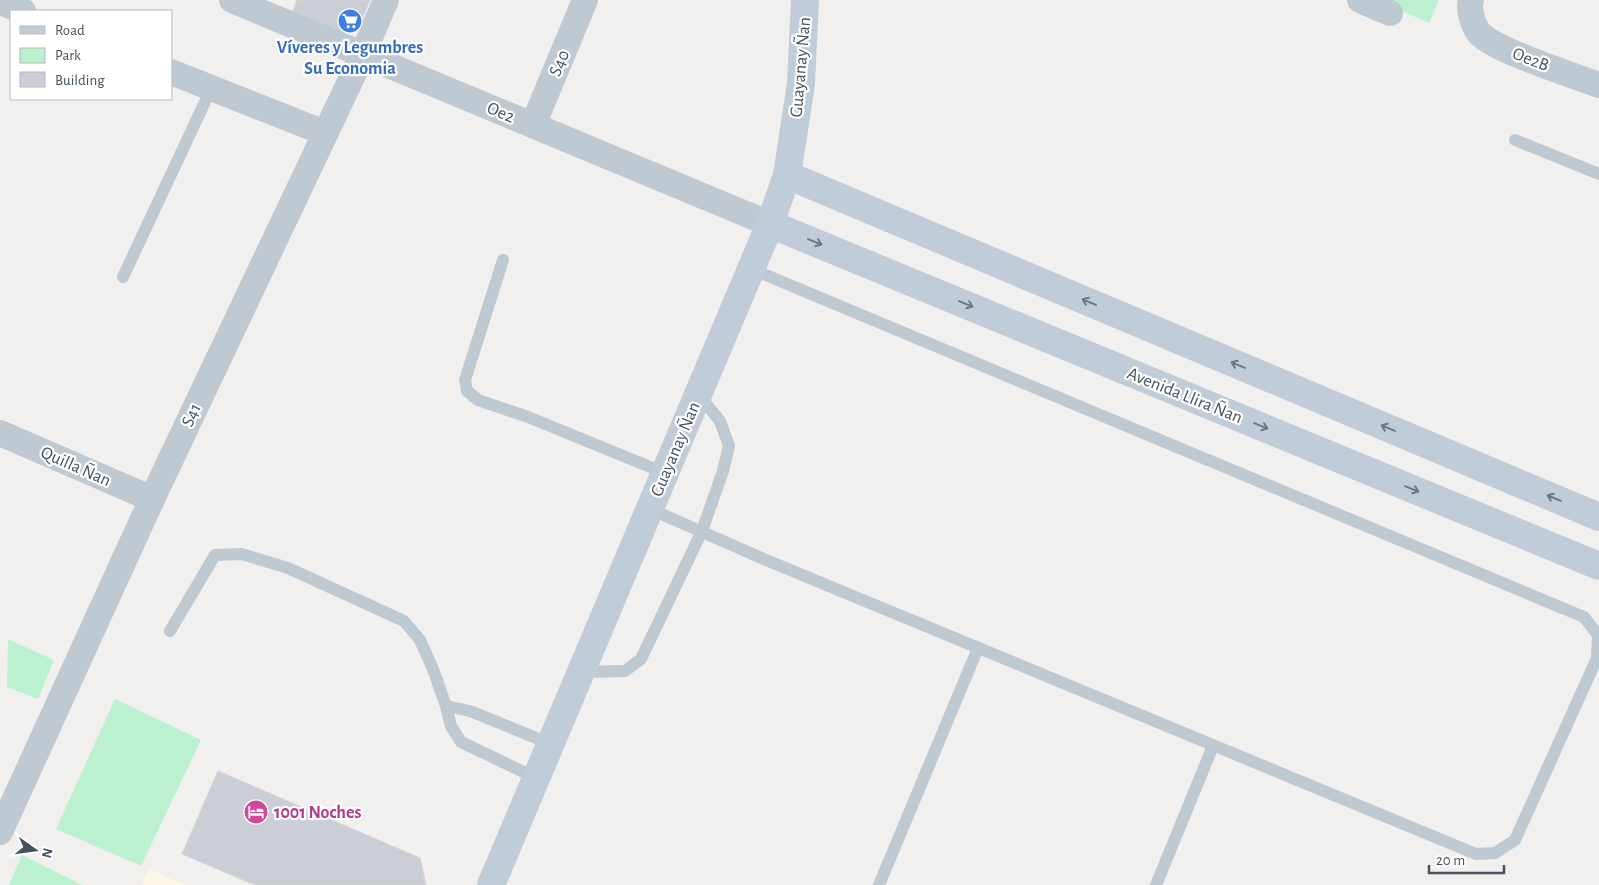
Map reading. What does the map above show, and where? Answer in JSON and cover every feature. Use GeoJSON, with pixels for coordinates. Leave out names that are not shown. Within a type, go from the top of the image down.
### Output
{"type":"FeatureCollection","features":[{"type":"Feature","properties":{"kind":"street","name":"Oe2"},"geometry":{"type":"LineString","coordinates":[[232,0],[770,224]]}},
{"type":"Feature","properties":{"kind":"street","name":"S41"},"geometry":{"type":"LineString","coordinates":[[0,832],[152,499],[363,54],[386,0]]}},
{"type":"Feature","properties":{"kind":"street","name":"S40"},"geometry":{"type":"LineString","coordinates":[[534,125],[586,0]]}},
{"type":"Feature","properties":{"kind":"street","name":"Guayanay Ñan"},"geometry":{"type":"LineString","coordinates":[[492,885],[770,224],[787,175],[801,84],[805,0]]}},
{"type":"Feature","properties":{"kind":"street"},"geometry":{"type":"LineString","coordinates":[[1363,0],[1390,13]]}},
{"type":"Feature","properties":{"kind":"street"},"geometry":{"type":"LineString","coordinates":[[0,2],[20,10]]}},
{"type":"Feature","properties":{"kind":"street","name":"Oe2B"},"geometry":{"type":"LineString","coordinates":[[1472,11],[1480,33],[1503,49],[1599,84]]}},
{"type":"Feature","properties":{"kind":"street"},"geometry":{"type":"LineString","coordinates":[[172,72],[325,133]]}},
{"type":"Feature","properties":{"kind":"street"},"geometry":{"type":"LineString","coordinates":[[787,175],[1599,517]]}},
{"type":"Feature","properties":{"kind":"street","name":"Avenida Llira Ñan"},"geometry":{"type":"LineString","coordinates":[[770,224],[1599,566]]}},
{"type":"Feature","properties":{"kind":"street","name":"Quilla Ñan"},"geometry":{"type":"LineString","coordinates":[[0,433],[152,499]]}},
{"type":"Feature","properties":{"kind":"lane"},"geometry":{"type":"LineString","coordinates":[[123,277],[211,89]]}},
{"type":"Feature","properties":{"kind":"lane"},"geometry":{"type":"LineString","coordinates":[[1515,140],[1599,174]]}},
{"type":"Feature","properties":{"kind":"lane"},"geometry":{"type":"LineString","coordinates":[[503,260],[465,380],[467,391],[478,400],[537,421],[665,473]]}},
{"type":"Feature","properties":{"kind":"lane"},"geometry":{"type":"LineString","coordinates":[[650,509],[978,648],[1476,854],[1495,853],[1515,840],[1597,658],[1598,634],[1584,617],[752,269]]}},
{"type":"Feature","properties":{"kind":"lane"},"geometry":{"type":"LineString","coordinates":[[581,672],[625,671],[641,660],[702,531],[723,471],[729,446],[720,421],[698,394]]}},
{"type":"Feature","properties":{"kind":"lane"},"geometry":{"type":"LineString","coordinates":[[170,631],[215,555],[242,554],[288,568],[404,621],[420,640],[433,669],[451,726],[461,742],[536,778]]}},
{"type":"Feature","properties":{"kind":"lane"},"geometry":{"type":"LineString","coordinates":[[879,885],[978,648]]}},
{"type":"Feature","properties":{"kind":"lane"},"geometry":{"type":"LineString","coordinates":[[446,706],[470,712],[551,744]]}},
{"type":"Feature","properties":{"kind":"lane"},"geometry":{"type":"LineString","coordinates":[[1156,885],[1213,746]]}},
{"type":"Feature","properties":{"kind":"shaded area"},"geometry":{"type":"Polygon","coordinates":[[[149,869],[185,885],[142,885],[149,869]]]}},
{"type":"Feature","properties":{"kind":"green space"},"geometry":{"type":"Polygon","coordinates":[[[1377,0],[1439,0],[1429,23],[1377,0]]]}},
{"type":"Feature","properties":{"kind":"green space"},"geometry":{"type":"Polygon","coordinates":[[[8,639],[54,660],[38,699],[7,687],[8,639]]]}},
{"type":"Feature","properties":{"kind":"green space"},"geometry":{"type":"Polygon","coordinates":[[[115,699],[201,740],[141,866],[56,829],[115,699]]]}},
{"type":"Feature","properties":{"kind":"green space"},"geometry":{"type":"Polygon","coordinates":[[[22,855],[82,885],[9,885],[22,855]]]}},
{"type":"Feature","properties":{"kind":"building"},"geometry":{"type":"Polygon","coordinates":[[[297,0],[370,0],[359,26],[344,34],[292,13],[297,0]]]}},
{"type":"Feature","properties":{"kind":"building","name":"1001 Noches"},"geometry":{"type":"Polygon","coordinates":[[[218,771],[420,858],[426,885],[255,885],[182,854],[218,771]]]}},
{"type":"Feature","properties":{"kind":"place","name":"Víveres y Legumbres Su Economia"},"geometry":{"type":"Point","coordinates":[350,21]}},
{"type":"Feature","properties":{"kind":"place","name":"1001 Noches"},"geometry":{"type":"Point","coordinates":[256,812]}}]}
